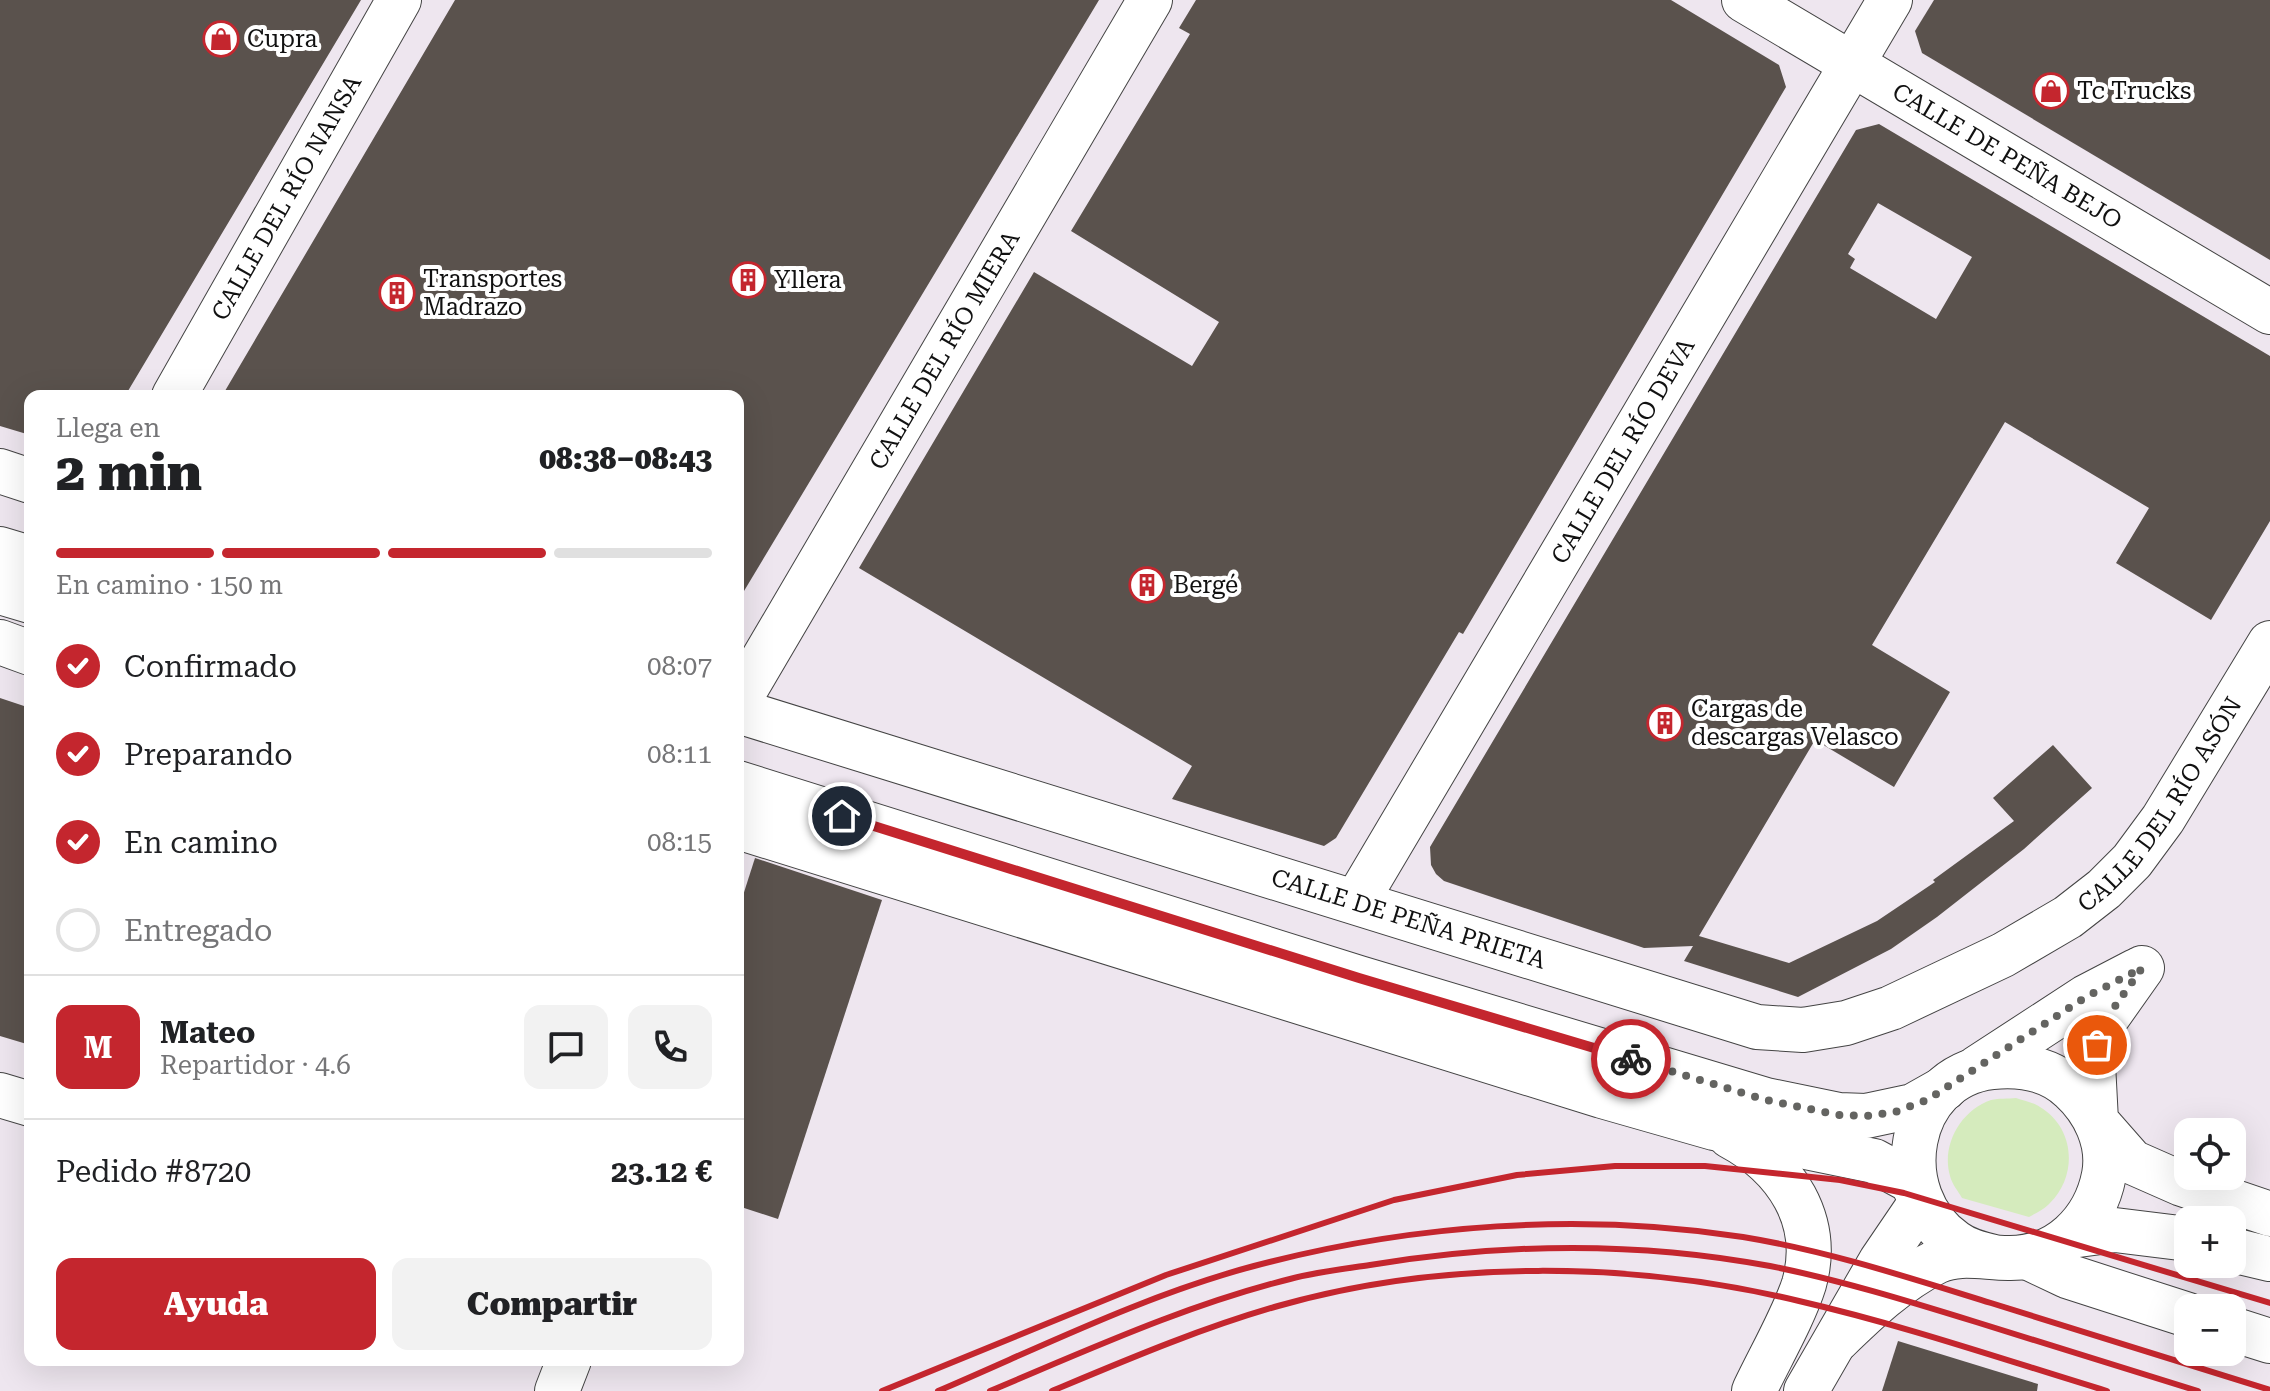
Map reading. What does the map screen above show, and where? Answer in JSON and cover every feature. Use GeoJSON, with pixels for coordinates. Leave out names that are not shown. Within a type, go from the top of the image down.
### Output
{"type":"FeatureCollection","features":[{"type":"Feature","properties":{"kind":"street","name":"CALLE DEL RÍO NANSA"},"geometry":{"type":"LineString","coordinates":[[177,390],[399,0]]}},
{"type":"Feature","properties":{"kind":"street","name":"CALLE DEL RÍO MIERA"},"geometry":{"type":"LineString","coordinates":[[744,692],[1150,0]]}},
{"type":"Feature","properties":{"kind":"street","name":"CALLE DE PEÑA BEJO"},"geometry":{"type":"LineString","coordinates":[[1744,0],[2270,312]]}},
{"type":"Feature","properties":{"kind":"street","name":"CALLE DEL RÍO DEVA"},"geometry":{"type":"LineString","coordinates":[[1356,902],[1890,0]]}},
{"type":"Feature","properties":{"kind":"street"},"geometry":{"type":"LineString","coordinates":[[0,471],[24,479]]}},
{"type":"Feature","properties":{"kind":"street"},"geometry":{"type":"LineString","coordinates":[[0,549],[24,556]]}},
{"type":"Feature","properties":{"kind":"street"},"geometry":{"type":"LineString","coordinates":[[0,642],[24,651]]}},
{"type":"Feature","properties":{"kind":"street","name":"CALLE DEL RÍO ASÓN"},"geometry":{"type":"LineString","coordinates":[[2068,917],[2104,889],[2132,861],[2188,781],[2270,643]]}},
{"type":"Feature","properties":{"kind":"street","name":"CALLE DE PEÑA PRIETA"},"geometry":{"type":"LineString","coordinates":[[744,713],[1757,1027],[1803,1030],[1846,1023],[1932,990],[2003,955],[2068,917]]}},
{"type":"Feature","properties":{"kind":"street"},"geometry":{"type":"LineString","coordinates":[[744,785],[1359,978],[1766,1100],[1839,1115],[1866,1116],[1913,1106],[2086,997],[2142,968],[2106,1019],[2097,1045],[2093,1064],[2096,1121],[2104,1145],[2105,1170],[2100,1195],[2089,1217],[2071,1236],[2047,1251],[2011,1257],[1951,1257],[1937,1262],[1887,1295],[1837,1340]]}},
{"type":"Feature","properties":{"kind":"street"},"geometry":{"type":"LineString","coordinates":[[744,829],[1561,1084],[1714,1128],[1874,1161],[1911,1181],[1941,1230],[1956,1243],[1974,1252],[2011,1257],[2174,1310]]}},
{"type":"Feature","properties":{"kind":"street"},"geometry":{"type":"LineString","coordinates":[[1806,1391],[1881,1261],[1919,1203],[1912,1171],[1916,1135],[1932,1102],[1954,1082],[1987,1067],[2013,1065],[2039,1070],[2062,1081],[2082,1099],[2108,1138],[2132,1162],[2182,1184],[2270,1214]]}},
{"type":"Feature","properties":{"kind":"street"},"geometry":{"type":"LineString","coordinates":[[0,1066],[24,1073]]}},
{"type":"Feature","properties":{"kind":"street"},"geometry":{"type":"LineString","coordinates":[[0,1095],[24,1102]]}},
{"type":"Feature","properties":{"kind":"street"},"geometry":{"type":"LineString","coordinates":[[1714,1128],[1755,1153],[1787,1183],[1797,1198],[1808,1228],[1809,1262],[1803,1287],[1754,1391]]}},
{"type":"Feature","properties":{"kind":"street"},"geometry":{"type":"LineString","coordinates":[[2071,1236],[2115,1230],[2174,1237]]}},
{"type":"Feature","properties":{"kind":"street"},"geometry":{"type":"LineString","coordinates":[[2246,1253],[2270,1259]]}},
{"type":"Feature","properties":{"kind":"street"},"geometry":{"type":"LineString","coordinates":[[2246,1333],[2270,1341]]}},
{"type":"Feature","properties":{"kind":"street"},"geometry":{"type":"LineString","coordinates":[[557,1391],[567,1366]]}},
{"type":"Feature","properties":{"kind":"shaded area"},"geometry":{"type":"Polygon","coordinates":[[[0,0],[2270,0],[2270,1391],[0,1391],[0,0]]]}},
{"type":"Feature","properties":{"kind":"green space"},"geometry":{"type":"Polygon","coordinates":[[[2016,1098],[2037,1105],[2052,1116],[2066,1139],[2069,1152],[2065,1179],[2059,1192],[2046,1207],[2029,1217],[1962,1198],[1951,1179],[1948,1164],[1951,1141],[1962,1120],[1991,1100],[2016,1098]]]}},
{"type":"Feature","properties":{"kind":"building"},"geometry":{"type":"Polygon","coordinates":[[[0,0],[361,0],[129,390],[24,390],[24,433],[0,426],[0,0]]]}},
{"type":"Feature","properties":{"kind":"building"},"geometry":{"type":"Polygon","coordinates":[[[455,0],[1099,0],[744,591],[744,390],[226,390],[455,0]]]}},
{"type":"Feature","properties":{"kind":"building"},"geometry":{"type":"Polygon","coordinates":[[[1196,0],[1671,0],[1779,65],[1786,87],[1463,634],[1459,632],[1336,838],[1324,846],[1172,799],[1192,766],[859,568],[1034,272],[1192,366],[1219,322],[1071,231],[1190,34],[1179,28],[1196,0]]]}},
{"type":"Feature","properties":{"kind":"building"},"geometry":{"type":"Polygon","coordinates":[[[1934,0],[2270,0],[2270,260],[1922,53],[1915,31],[1934,0]]]}},
{"type":"Feature","properties":{"kind":"building"},"geometry":{"type":"Polygon","coordinates":[[[1879,124],[2270,356],[2270,521],[2211,620],[2116,563],[2149,508],[2005,422],[1872,645],[1950,692],[1894,787],[1815,740],[1699,936],[1789,963],[1877,921],[1935,882],[1933,880],[2014,821],[1993,798],[2053,745],[2092,788],[2024,849],[1937,917],[1891,949],[1798,997],[1684,961],[1693,946],[1644,948],[1444,881],[1431,865],[1430,847],[1856,130],[1879,124]],[[1878,203],[1848,254],[1855,259],[1850,268],[1936,319],[1972,257],[1878,203]]]}},
{"type":"Feature","properties":{"kind":"building"},"geometry":{"type":"Polygon","coordinates":[[[0,698],[24,706],[24,1043],[0,1036],[0,698]]]}},
{"type":"Feature","properties":{"kind":"building"},"geometry":{"type":"Polygon","coordinates":[[[755,858],[882,900],[778,1219],[744,1208],[744,892],[755,858]]]}},
{"type":"Feature","properties":{"kind":"building"},"geometry":{"type":"Polygon","coordinates":[[[1898,1341],[2038,1384],[2037,1391],[1882,1391],[1898,1341]]]}},
{"type":"Feature","properties":{"kind":"railway"},"geometry":{"type":"LineString","coordinates":[[882,1391],[1166,1275],[1394,1200],[1517,1175],[1615,1166],[1705,1166],[1840,1180],[1904,1193],[2270,1303]]}},
{"type":"Feature","properties":{"kind":"railway"},"geometry":{"type":"LineString","coordinates":[[938,1391],[1133,1307],[1254,1266],[1374,1240],[1497,1226],[1559,1224],[1682,1229],[1743,1237],[1837,1257],[2270,1390]]}},
{"type":"Feature","properties":{"kind":"railway"},"geometry":{"type":"LineString","coordinates":[[990,1391],[1175,1315],[1300,1277],[1470,1252],[1570,1248],[1670,1252],[1770,1266],[1848,1284],[2198,1391]]}},
{"type":"Feature","properties":{"kind":"railway"},"geometry":{"type":"LineString","coordinates":[[1052,1391],[1192,1334],[1278,1306],[1406,1280],[1472,1273],[1538,1271],[1671,1278],[1799,1301],[1915,1332],[2107,1391]]}},
{"type":"Feature","properties":{"kind":"way so far"},"geometry":{"type":"LineString","coordinates":[[1631,1059],[1766,1100],[1839,1115],[1866,1116],[1895,1112],[1927,1100],[2074,1004],[2142,968],[2106,1019],[2097,1045]]}},
{"type":"Feature","properties":{"kind":"place","name":"Cupra"},"geometry":{"type":"Point","coordinates":[221,39]}},
{"type":"Feature","properties":{"kind":"place","name":"Tc Trucks"},"geometry":{"type":"Point","coordinates":[2051,91]}},
{"type":"Feature","properties":{"kind":"place","name":"Yllera"},"geometry":{"type":"Point","coordinates":[748,280]}},
{"type":"Feature","properties":{"kind":"place","name":"Transportes Madrazo"},"geometry":{"type":"Point","coordinates":[397,293]}},
{"type":"Feature","properties":{"kind":"place","name":"Bergé"},"geometry":{"type":"Point","coordinates":[1147,585]}},
{"type":"Feature","properties":{"kind":"place","name":"Cargas de descargas Velasco"},"geometry":{"type":"Point","coordinates":[1665,723]}},
{"type":"Feature","properties":{"kind":"route"},"geometry":{"type":"LineString","coordinates":[[842,816],[1359,978],[1631,1059]]}}]}
